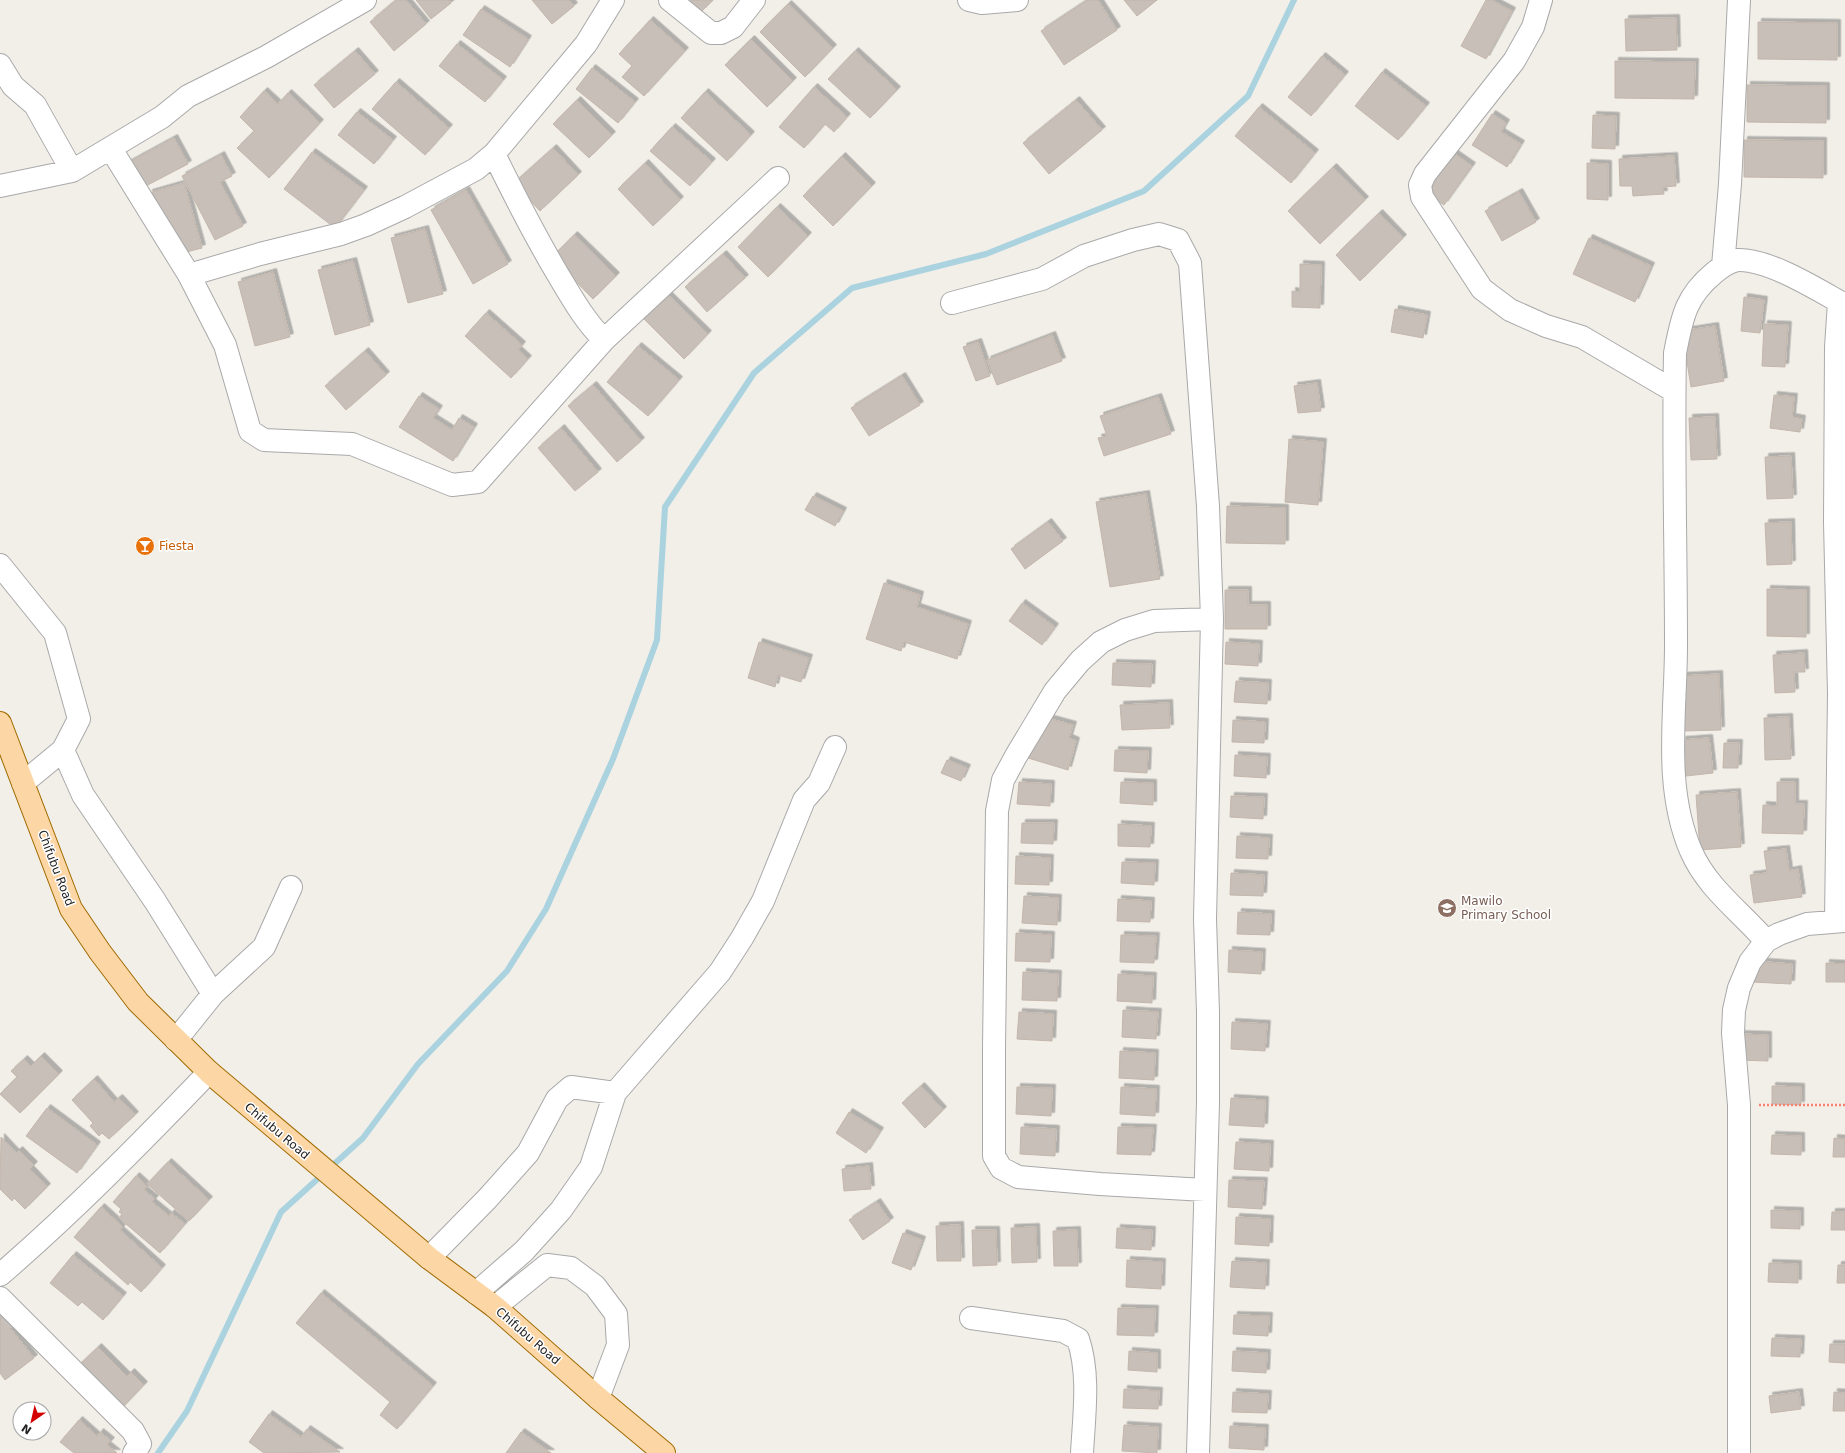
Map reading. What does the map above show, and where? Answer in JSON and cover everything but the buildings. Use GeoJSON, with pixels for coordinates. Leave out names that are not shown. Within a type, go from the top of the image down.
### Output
{"type":"FeatureCollection","features":[{"type":"Feature","properties":{"kind":"main road","name":"Chifubu Road"},"geometry":{"type":"LineString","coordinates":[[0,722],[71,909],[100,952],[138,1002],[209,1072],[296,1147],[430,1258],[495,1307],[598,1398],[664,1453]]}},
{"type":"Feature","properties":{"kind":"street"},"geometry":{"type":"LineString","coordinates":[[0,186],[72,172],[162,117],[188,96],[266,57],[365,0]]}},
{"type":"Feature","properties":{"kind":"street"},"geometry":{"type":"LineString","coordinates":[[189,275],[260,254],[340,234],[366,225],[405,207],[476,169],[494,154],[586,44],[613,0]]}},
{"type":"Feature","properties":{"kind":"street"},"geometry":{"type":"LineString","coordinates":[[670,0],[711,33],[720,33],[733,27],[754,0]]}},
{"type":"Feature","properties":{"kind":"street"},"geometry":{"type":"LineString","coordinates":[[977,1],[1018,0]]}},
{"type":"Feature","properties":{"kind":"street"},"geometry":{"type":"LineString","coordinates":[[1541,0],[1533,27],[1514,61],[1425,174],[1420,185],[1422,197],[1482,289],[1510,310],[1546,326],[1582,337],[1674,391]]}},
{"type":"Feature","properties":{"kind":"street"},"geometry":{"type":"LineString","coordinates":[[1723,266],[1730,184],[1739,0]]}},
{"type":"Feature","properties":{"kind":"street"},"geometry":{"type":"LineString","coordinates":[[0,65],[13,86],[35,105],[72,172]]}},
{"type":"Feature","properties":{"kind":"street"},"geometry":{"type":"LineString","coordinates":[[111,149],[189,275],[225,345],[250,431],[264,440],[352,444],[452,485],[478,482],[604,340],[778,178]]}},
{"type":"Feature","properties":{"kind":"street"},"geometry":{"type":"LineString","coordinates":[[494,154],[528,224],[589,325],[604,340]]}},
{"type":"Feature","properties":{"kind":"street"},"geometry":{"type":"LineString","coordinates":[[952,303],[1042,279],[1084,256],[1133,240],[1159,234],[1178,240],[1190,263],[1208,506],[1212,619],[1205,919],[1208,1042],[1198,1453]]}},
{"type":"Feature","properties":{"kind":"street"},"geometry":{"type":"LineString","coordinates":[[1739,1453],[1739,1105],[1733,1033],[1734,1010],[1738,988],[1750,962],[1766,941],[1779,934],[1807,924],[1840,921],[1839,694],[1835,522],[1836,347],[1842,304],[1790,274],[1761,264],[1738,260],[1723,266],[1703,282],[1688,301],[1682,319],[1675,353],[1676,682],[1673,753],[1675,790],[1680,816],[1691,851],[1701,872],[1716,890],[1751,923],[1766,941]]}},
{"type":"Feature","properties":{"kind":"street"},"geometry":{"type":"LineString","coordinates":[[0,566],[55,633],[79,719],[63,750],[23,783]]}},
{"type":"Feature","properties":{"kind":"street"},"geometry":{"type":"LineString","coordinates":[[1205,1190],[1100,1184],[1018,1177],[1001,1168],[994,1156],[994,1049],[998,811],[1003,780],[1055,691],[1080,661],[1101,642],[1125,630],[1154,621],[1212,619]]}},
{"type":"Feature","properties":{"kind":"street"},"geometry":{"type":"LineString","coordinates":[[476,1293],[524,1251],[561,1210],[591,1168],[615,1093],[720,972],[742,938],[763,901],[804,800],[819,783],[835,747]]}},
{"type":"Feature","properties":{"kind":"street"},"geometry":{"type":"LineString","coordinates":[[63,750],[83,795],[155,901],[213,994]]}},
{"type":"Feature","properties":{"kind":"street"},"geometry":{"type":"LineString","coordinates":[[176,1040],[213,994],[264,947],[291,887]]}},
{"type":"Feature","properties":{"kind":"street"},"geometry":{"type":"LineString","coordinates":[[0,1275],[43,1238],[112,1173],[209,1072]]}},
{"type":"Feature","properties":{"kind":"street"},"geometry":{"type":"LineString","coordinates":[[430,1258],[487,1199],[528,1153],[557,1099],[571,1087],[615,1093]]}},
{"type":"Feature","properties":{"kind":"street"},"geometry":{"type":"LineString","coordinates":[[495,1307],[547,1265],[572,1268],[595,1286],[616,1314],[618,1345],[598,1398]]}},
{"type":"Feature","properties":{"kind":"street"},"geometry":{"type":"LineString","coordinates":[[0,1298],[133,1431],[140,1444],[134,1453]]}},
{"type":"Feature","properties":{"kind":"street"},"geometry":{"type":"LineString","coordinates":[[971,1318],[1063,1331],[1078,1339],[1083,1354],[1085,1387],[1082,1453]]}},
{"type":"Feature","properties":{"kind":"path"},"geometry":{"type":"LineString","coordinates":[[1739,1105],[1845,1105]]}},
{"type":"Feature","properties":{"kind":"waterway"},"geometry":{"type":"LineString","coordinates":[[158,1453],[187,1411],[281,1212],[363,1138],[418,1064],[507,971],[546,909],[613,759],[657,640],[665,507],[754,373],[852,288],[986,254],[1144,191],[1248,96],[1294,0]]}},
{"type":"Feature","properties":{"kind":"place","name":"Fiesta"},"geometry":{"type":"Point","coordinates":[145,546]}},
{"type":"Feature","properties":{"kind":"place","name":"Mawilo Primary School"},"geometry":{"type":"Point","coordinates":[1447,908]}}]}
